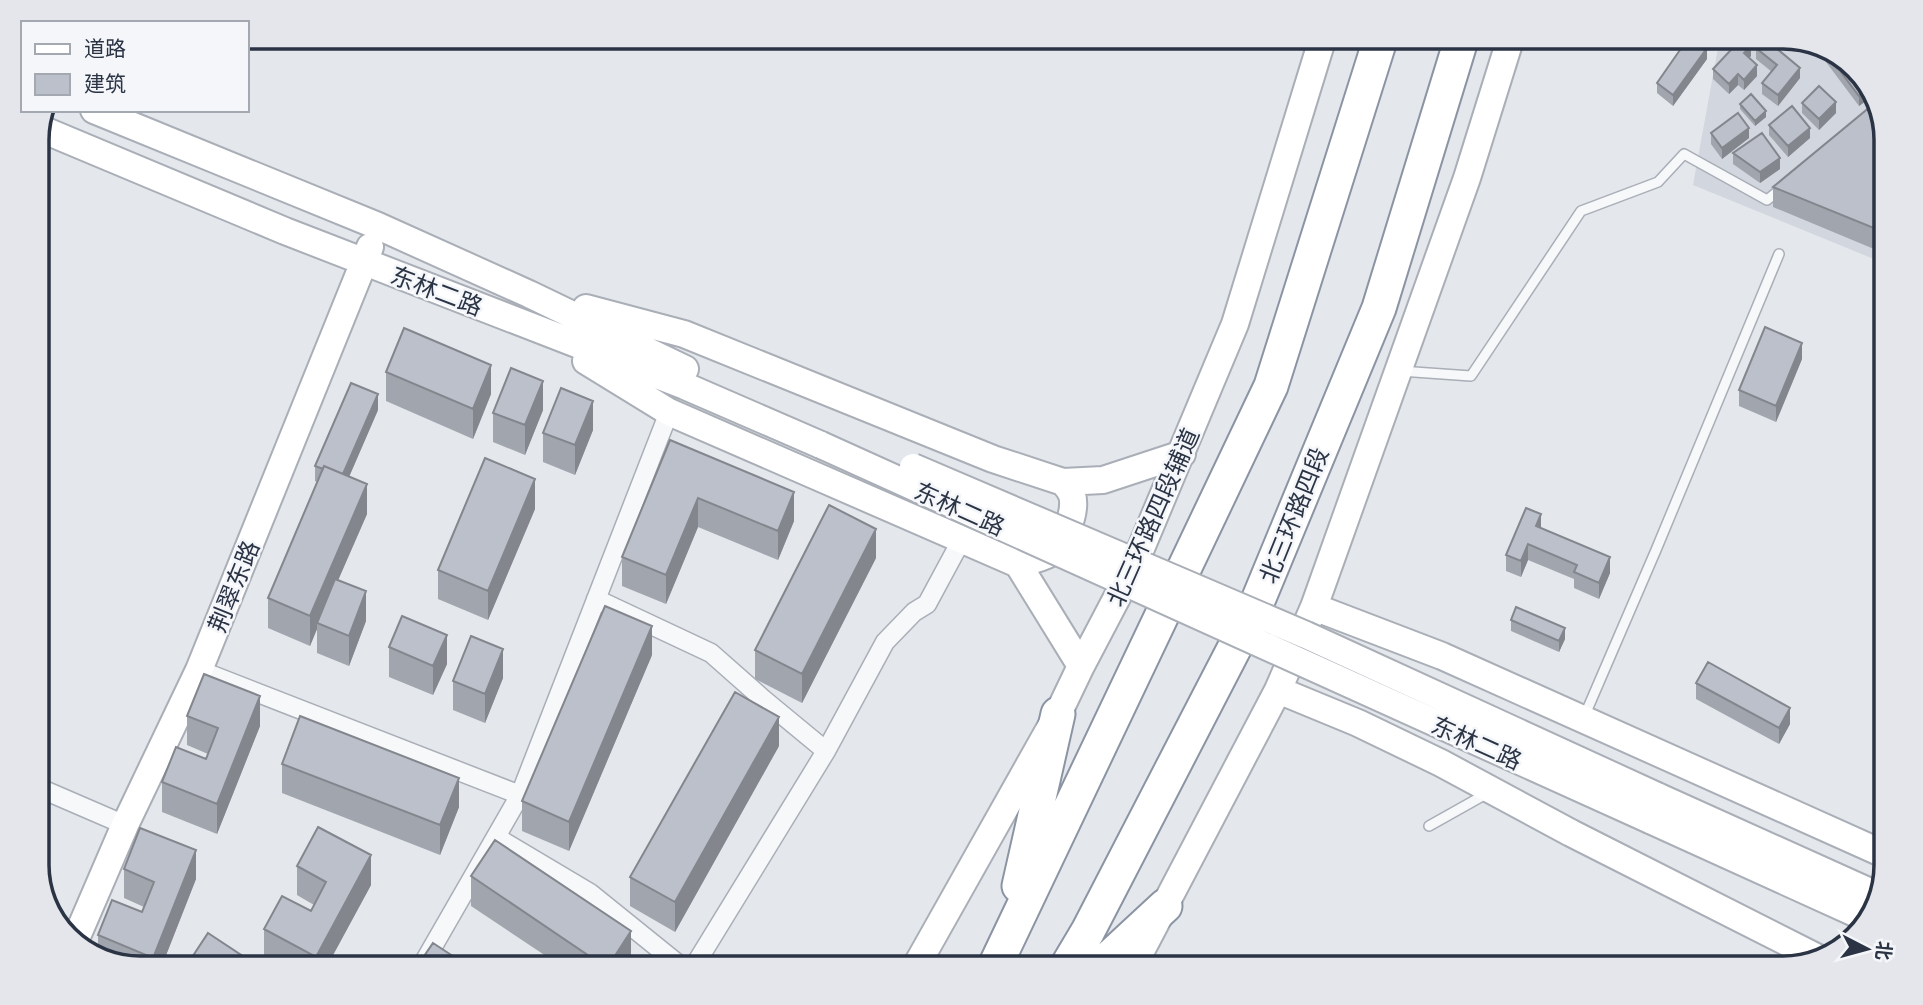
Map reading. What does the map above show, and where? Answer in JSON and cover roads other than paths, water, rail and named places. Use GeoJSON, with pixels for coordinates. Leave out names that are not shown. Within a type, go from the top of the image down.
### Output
{"type":"FeatureCollection","features":[{"type":"Feature","properties":{"kind":"highway"},"geometry":{"type":"LineString","coordinates":[[1000,956],[1271,386],[1377,49]]}},
{"type":"Feature","properties":{"kind":"highway","name":"北三环路四段"},"geometry":{"type":"LineString","coordinates":[[1073,956],[1254,611],[1379,307],[1458,49]]}},
{"type":"Feature","properties":{"kind":"highway"},"geometry":{"type":"LineString","coordinates":[[1000,956],[1059,714]]}},
{"type":"Feature","properties":{"kind":"highway"},"geometry":{"type":"LineString","coordinates":[[1111,956],[1165,906]]}},
{"type":"Feature","properties":{"kind":"main road","name":"北三环路四段辅道"},"geometry":{"type":"LineString","coordinates":[[922,956],[1059,714],[1134,565],[1235,324],[1319,49]]}},
{"type":"Feature","properties":{"kind":"main road"},"geometry":{"type":"LineString","coordinates":[[1138,956],[1278,690],[1314,607],[1467,178],[1507,49]]}},
{"type":"Feature","properties":{"kind":"main road","name":"东林二路"},"geometry":{"type":"LineString","coordinates":[[99,112],[378,226],[529,294],[824,438],[1653,808],[1869,892]]}},
{"type":"Feature","properties":{"kind":"main road","name":"东林二路"},"geometry":{"type":"LineString","coordinates":[[49,132],[285,231],[824,438]]}},
{"type":"Feature","properties":{"kind":"main road","name":"荆翠东路"},"geometry":{"type":"LineString","coordinates":[[79,932],[125,825],[199,670],[378,226]]}},
{"type":"Feature","properties":{"kind":"main road"},"geometry":{"type":"LineString","coordinates":[[529,294],[684,334],[993,459],[1063,482],[1103,480],[1182,454]]}},
{"type":"Feature","properties":{"kind":"main road"},"geometry":{"type":"LineString","coordinates":[[527,326],[669,411],[1018,564],[1082,666]]}},
{"type":"Feature","properties":{"kind":"main road"},"geometry":{"type":"LineString","coordinates":[[1018,564],[1052,553],[1063,540],[1074,504],[1063,482]]}},
{"type":"Feature","properties":{"kind":"main road"},"geometry":{"type":"LineString","coordinates":[[1314,607],[1443,656],[1874,850]]}},
{"type":"Feature","properties":{"kind":"main road"},"geometry":{"type":"LineString","coordinates":[[1278,690],[1358,723],[1441,763],[1807,952]]}},
{"type":"Feature","properties":{"kind":"main road","name":"东林二路"},"geometry":{"type":"LineString","coordinates":[[1653,808],[1858,914]]}},
{"type":"Feature","properties":{"kind":"street"},"geometry":{"type":"LineString","coordinates":[[428,956],[520,796],[669,411]]}},
{"type":"Feature","properties":{"kind":"street"},"geometry":{"type":"LineString","coordinates":[[700,956],[826,751],[885,642],[914,612],[926,604],[962,539]]}},
{"type":"Feature","properties":{"kind":"street"},"geometry":{"type":"LineString","coordinates":[[596,599],[712,653],[826,751]]}},
{"type":"Feature","properties":{"kind":"street"},"geometry":{"type":"LineString","coordinates":[[199,670],[520,796]]}},
{"type":"Feature","properties":{"kind":"street"},"geometry":{"type":"LineString","coordinates":[[49,792],[125,825]]}},
{"type":"Feature","properties":{"kind":"street"},"geometry":{"type":"LineString","coordinates":[[496,837],[590,893],[668,956]]}},
{"type":"Feature","properties":{"kind":"lane"},"geometry":{"type":"LineString","coordinates":[[1398,371],[1471,376],[1581,212],[1658,182],[1684,154],[1767,200],[1787,184]]}},
{"type":"Feature","properties":{"kind":"lane"},"geometry":{"type":"LineString","coordinates":[[1583,719],[1779,254]]}},
{"type":"Feature","properties":{"kind":"lane"},"geometry":{"type":"LineString","coordinates":[[1429,826],[1491,791]]}}]}
